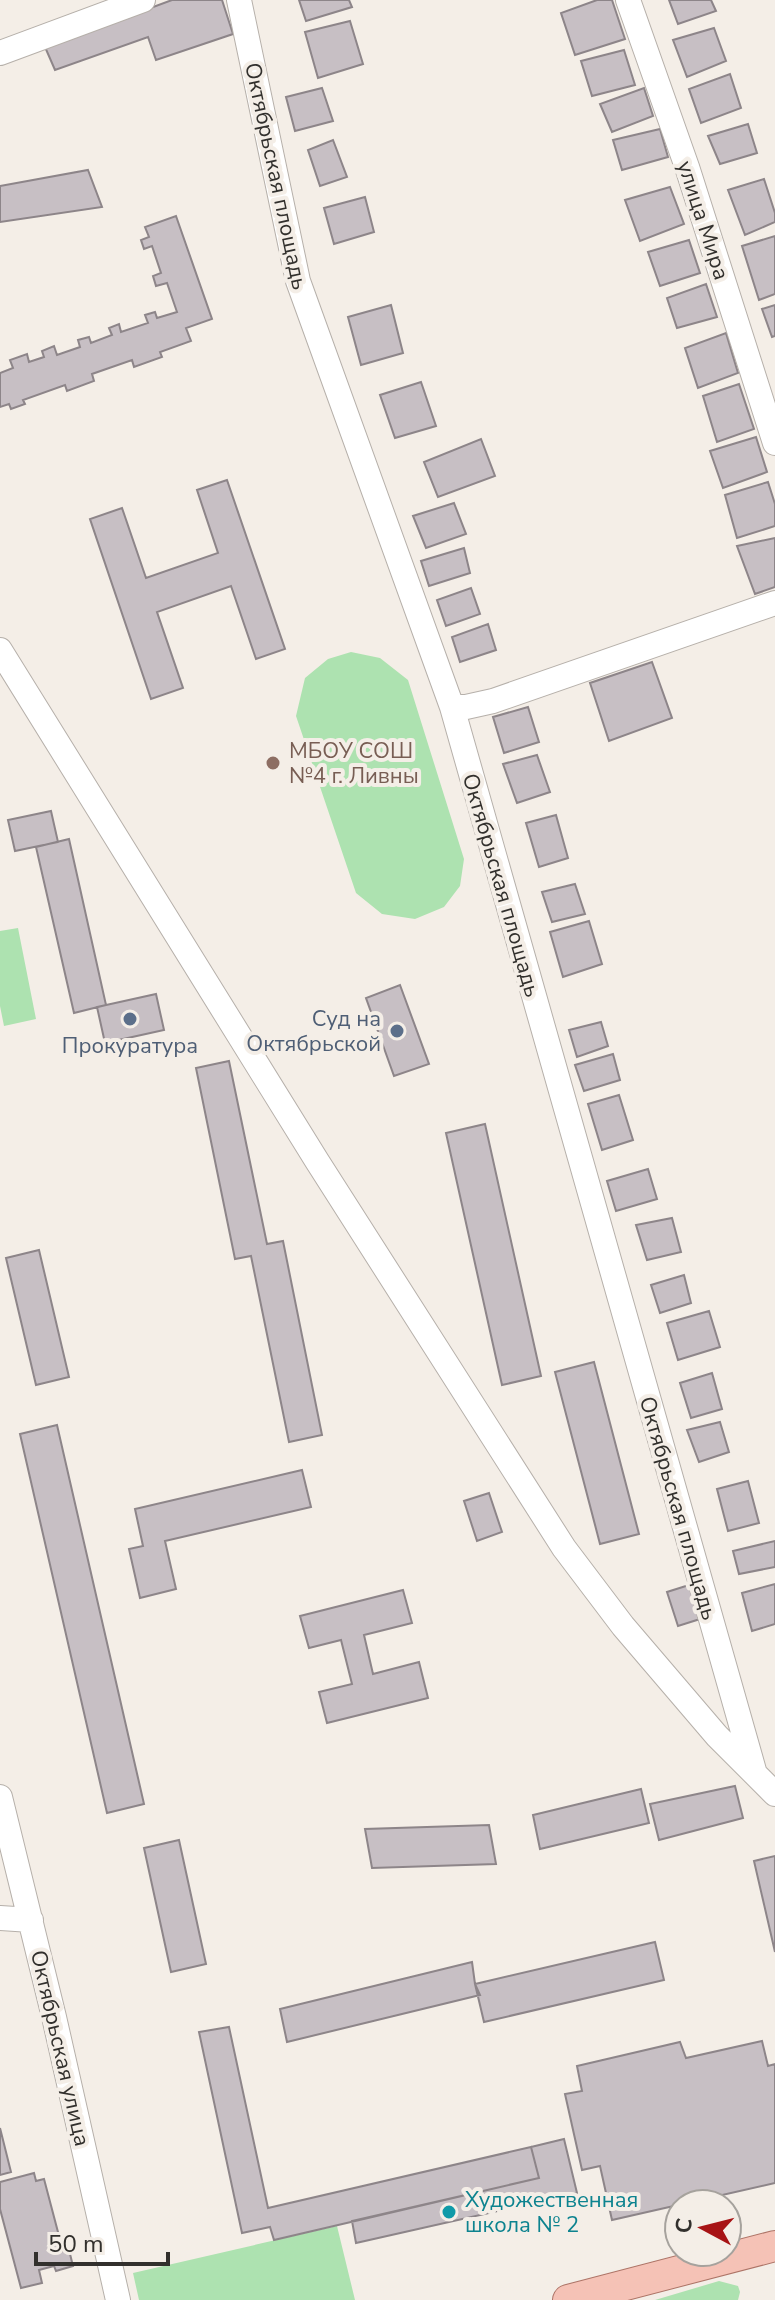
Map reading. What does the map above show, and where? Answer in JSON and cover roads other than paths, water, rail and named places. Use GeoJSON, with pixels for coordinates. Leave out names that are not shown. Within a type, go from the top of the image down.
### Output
{"type":"FeatureCollection","features":[{"type":"Feature","properties":{"kind":"main road"},"geometry":{"type":"LineString","coordinates":[[568,2300],[775,2246]]}},
{"type":"Feature","properties":{"kind":"street"},"geometry":{"type":"LineString","coordinates":[[0,53],[143,0]]}},
{"type":"Feature","properties":{"kind":"street","name":"Октябрьская площадь"},"geometry":{"type":"LineString","coordinates":[[239,0],[298,281],[452,707],[755,1774]]}},
{"type":"Feature","properties":{"kind":"street","name":"улица Мира"},"geometry":{"type":"LineString","coordinates":[[628,0],[687,167],[775,443]]}},
{"type":"Feature","properties":{"kind":"street"},"geometry":{"type":"LineString","coordinates":[[452,707],[493,701],[775,603]]}},
{"type":"Feature","properties":{"kind":"street"},"geometry":{"type":"LineString","coordinates":[[0,650],[341,1199],[564,1548],[623,1626],[717,1736],[775,1794]]}},
{"type":"Feature","properties":{"kind":"street","name":"Октябрьская улица"},"geometry":{"type":"LineString","coordinates":[[0,1797],[118,2300]]}},
{"type":"Feature","properties":{"kind":"street"},"geometry":{"type":"LineString","coordinates":[[0,1918],[31,1920]]}},
{"type":"Feature","properties":{"kind":"place","name":"МБОУ СОШ №4 г. Ливны"},"geometry":{"type":"Point","coordinates":[273,763]}},
{"type":"Feature","properties":{"kind":"place","name":"Прокуратура"},"geometry":{"type":"Point","coordinates":[130,1019]}},
{"type":"Feature","properties":{"kind":"place","name":"Суд на Октябрьской"},"geometry":{"type":"Point","coordinates":[397,1031]}},
{"type":"Feature","properties":{"kind":"place","name":"Художественная школа № 2"},"geometry":{"type":"Point","coordinates":[449,2212]}}]}
